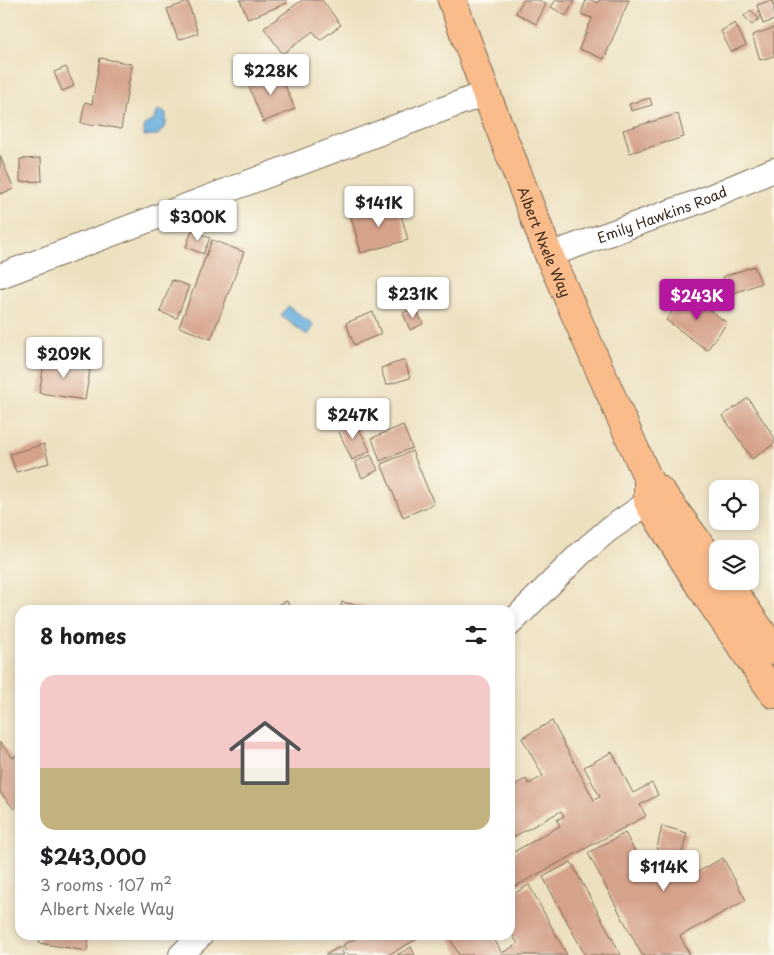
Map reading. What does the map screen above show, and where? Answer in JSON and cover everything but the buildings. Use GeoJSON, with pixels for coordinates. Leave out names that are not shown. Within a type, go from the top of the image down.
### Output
{"type":"FeatureCollection","features":[{"type":"Feature","properties":{"kind":"main road","name":"Albert Nxele Way"},"geometry":{"type":"LineString","coordinates":[[452,0],[549,255],[653,491],[698,583],[774,694]]}},
{"type":"Feature","properties":{"kind":"main road","name":"Albert Nxele Way"},"geometry":{"type":"LineString","coordinates":[[653,491],[709,558]]}},
{"type":"Feature","properties":{"kind":"main road"},"geometry":{"type":"LineString","coordinates":[[732,590],[774,650]]}},
{"type":"Feature","properties":{"kind":"street"},"geometry":{"type":"LineString","coordinates":[[0,276],[486,93]]}},
{"type":"Feature","properties":{"kind":"street","name":"Emily Hawkins Road"},"geometry":{"type":"LineString","coordinates":[[549,255],[695,203],[774,170]]}},
{"type":"Feature","properties":{"kind":"street"},"geometry":{"type":"LineString","coordinates":[[515,619],[579,555],[653,491]]}},
{"type":"Feature","properties":{"kind":"street"},"geometry":{"type":"LineString","coordinates":[[181,955],[196,940]]}},
{"type":"Feature","properties":{"kind":"water"},"geometry":{"type":"Polygon","coordinates":[[[158,110],[166,113],[166,125],[158,135],[144,136],[144,125],[154,120],[158,110]]]}},
{"type":"Feature","properties":{"kind":"water"},"geometry":{"type":"Polygon","coordinates":[[[288,306],[314,325],[307,335],[281,316],[288,306]]]}}]}
